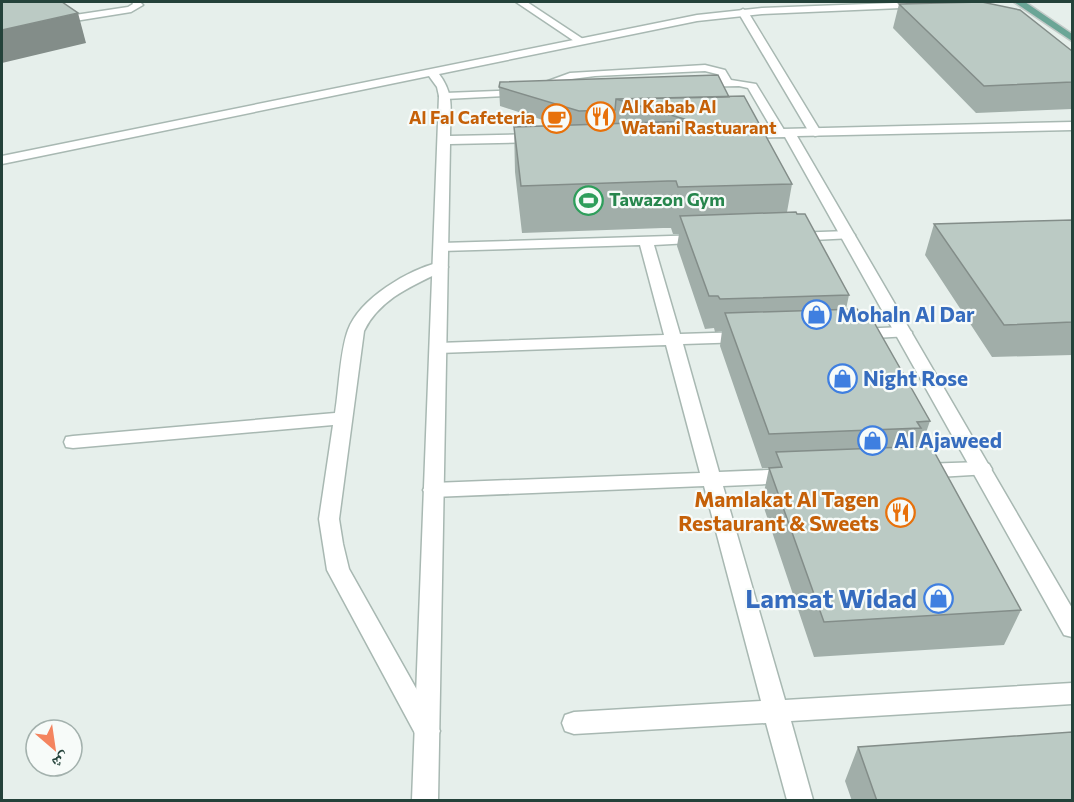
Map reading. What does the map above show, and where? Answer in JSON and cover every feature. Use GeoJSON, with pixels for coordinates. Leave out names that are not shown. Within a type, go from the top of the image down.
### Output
{"type":"FeatureCollection","features":[{"type":"Feature","properties":{"kind":"main road"},"geometry":{"type":"LineString","coordinates":[[1019,2],[1072,38]]}},
{"type":"Feature","properties":{"kind":"street"},"geometry":{"type":"LineString","coordinates":[[75,18],[131,9],[138,5],[136,2]]}},
{"type":"Feature","properties":{"kind":"street"},"geometry":{"type":"LineString","coordinates":[[521,2],[581,41]]}},
{"type":"Feature","properties":{"kind":"street"},"geometry":{"type":"LineString","coordinates":[[2,160],[697,18],[743,12],[929,4]]}},
{"type":"Feature","properties":{"kind":"street"},"geometry":{"type":"LineString","coordinates":[[743,12],[815,132]]}},
{"type":"Feature","properties":{"kind":"street"},"geometry":{"type":"LineString","coordinates":[[522,93],[570,76],[617,72],[710,68],[721,72],[727,83]]}},
{"type":"Feature","properties":{"kind":"street"},"geometry":{"type":"LineString","coordinates":[[425,801],[446,96],[443,87],[431,71]]}},
{"type":"Feature","properties":{"kind":"street"},"geometry":{"type":"LineString","coordinates":[[681,86],[744,83],[754,88],[848,235],[1072,628]]}},
{"type":"Feature","properties":{"kind":"street"},"geometry":{"type":"LineString","coordinates":[[446,96],[568,91]]}},
{"type":"Feature","properties":{"kind":"street"},"geometry":{"type":"LineString","coordinates":[[732,134],[1072,126]]}},
{"type":"Feature","properties":{"kind":"street"},"geometry":{"type":"LineString","coordinates":[[444,140],[552,138]]}},
{"type":"Feature","properties":{"kind":"street"},"geometry":{"type":"LineString","coordinates":[[777,237],[848,235]]}},
{"type":"Feature","properties":{"kind":"street"},"geometry":{"type":"LineString","coordinates":[[427,731],[338,570],[332,544],[329,519],[356,331],[360,320],[377,300],[440,257],[646,241],[718,239]]}},
{"type":"Feature","properties":{"kind":"street"},"geometry":{"type":"LineString","coordinates":[[646,241],[800,801]]}},
{"type":"Feature","properties":{"kind":"street"},"geometry":{"type":"LineString","coordinates":[[834,334],[903,332]]}},
{"type":"Feature","properties":{"kind":"street"},"geometry":{"type":"LineString","coordinates":[[438,348],[765,337]]}},
{"type":"Feature","properties":{"kind":"street"},"geometry":{"type":"LineString","coordinates":[[73,442],[344,417]]}},
{"type":"Feature","properties":{"kind":"street"},"geometry":{"type":"LineString","coordinates":[[899,472],[982,469]]}},
{"type":"Feature","properties":{"kind":"street"},"geometry":{"type":"LineString","coordinates":[[433,490],[805,476]]}},
{"type":"Feature","properties":{"kind":"street"},"geometry":{"type":"LineString","coordinates":[[574,723],[1072,694]]}},
{"type":"Feature","properties":{"kind":"building"},"geometry":{"type":"Polygon","coordinates":[[[2,2],[62,2],[78,13],[2,30],[2,2]]]}},
{"type":"Feature","properties":{"kind":"building"},"geometry":{"type":"Polygon","coordinates":[[[982,2],[1020,10],[1072,51],[1072,82],[984,86],[899,4],[982,2]]]}},
{"type":"Feature","properties":{"kind":"building"},"geometry":{"type":"Polygon","coordinates":[[[718,75],[729,97],[616,99],[615,110],[579,111],[499,87],[500,82],[718,75]]]}},
{"type":"Feature","properties":{"kind":"building"},"geometry":{"type":"Polygon","coordinates":[[[744,96],[792,184],[678,187],[676,181],[668,181],[521,186],[514,127],[691,121],[616,99],[744,96]]]}},
{"type":"Feature","properties":{"kind":"building"},"geometry":{"type":"Polygon","coordinates":[[[796,212],[805,214],[849,295],[720,299],[718,296],[709,296],[680,216],[796,212]]]}},
{"type":"Feature","properties":{"kind":"building"},"geometry":{"type":"Polygon","coordinates":[[[1072,220],[1072,322],[1004,325],[934,224],[1072,220]]]}},
{"type":"Feature","properties":{"kind":"building"},"geometry":{"type":"Polygon","coordinates":[[[857,309],[862,317],[871,317],[930,421],[917,422],[921,428],[769,434],[725,313],[857,309]]]}},
{"type":"Feature","properties":{"kind":"building"},"geometry":{"type":"Polygon","coordinates":[[[931,446],[1021,610],[824,622],[769,468],[782,467],[776,452],[931,446]]]}},
{"type":"Feature","properties":{"kind":"building"},"geometry":{"type":"Polygon","coordinates":[[[1072,732],[1072,801],[877,801],[858,747],[1072,732]]]}},
{"type":"Feature","properties":{"kind":"place","name":"Al Kabab Al Watani Rastuarant"},"geometry":{"type":"Point","coordinates":[600,117]}},
{"type":"Feature","properties":{"kind":"place","name":"Al Fal Cafeteria"},"geometry":{"type":"Point","coordinates":[556,118]}},
{"type":"Feature","properties":{"kind":"place","name":"Tawazon Gym"},"geometry":{"type":"Point","coordinates":[588,200]}},
{"type":"Feature","properties":{"kind":"place","name":"Mohaln Al Dar"},"geometry":{"type":"Point","coordinates":[816,315]}},
{"type":"Feature","properties":{"kind":"place","name":"Night Rose"},"geometry":{"type":"Point","coordinates":[842,379]}},
{"type":"Feature","properties":{"kind":"place","name":"Al Ajaweed"},"geometry":{"type":"Point","coordinates":[873,441]}},
{"type":"Feature","properties":{"kind":"place","name":"Mamlakat Al Tagen Restaurant & Sweets"},"geometry":{"type":"Point","coordinates":[900,512]}},
{"type":"Feature","properties":{"kind":"place","name":"Lamsat Widad"},"geometry":{"type":"Point","coordinates":[938,599]}}]}
